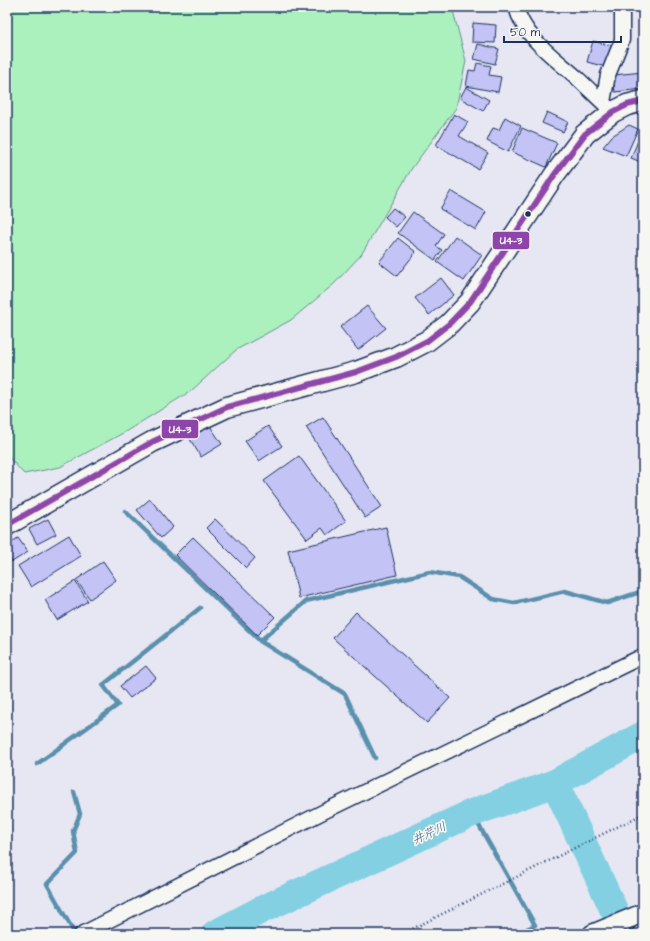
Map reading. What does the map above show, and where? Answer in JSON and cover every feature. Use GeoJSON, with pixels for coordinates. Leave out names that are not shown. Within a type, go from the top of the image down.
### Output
{"type":"FeatureCollection","features":[{"type":"Feature","properties":{"kind":"main road"},"geometry":{"type":"LineString","coordinates":[[7,525],[152,442],[227,407],[356,372],[396,357],[427,341],[449,324],[470,302],[555,174],[585,134],[608,107],[627,105],[643,101]]}},
{"type":"Feature","properties":{"kind":"street"},"geometry":{"type":"LineString","coordinates":[[516,7],[519,17],[532,36],[550,56],[608,107]]}},
{"type":"Feature","properties":{"kind":"street"},"geometry":{"type":"LineString","coordinates":[[608,107],[608,75],[622,40],[622,7]]}},
{"type":"Feature","properties":{"kind":"street"},"geometry":{"type":"LineString","coordinates":[[82,934],[323,812],[643,656]]}},
{"type":"Feature","properties":{"kind":"street"},"geometry":{"type":"LineString","coordinates":[[592,934],[640,914]]}},
{"type":"Feature","properties":{"kind":"path"},"geometry":{"type":"LineString","coordinates":[[402,934],[606,831],[643,814]]}},
{"type":"Feature","properties":{"kind":"green space"},"geometry":{"type":"Polygon","coordinates":[[[7,7],[452,7],[466,61],[456,108],[412,168],[361,255],[334,284],[291,320],[236,350],[191,391],[125,432],[60,467],[24,474],[7,455],[7,7]]]}},
{"type":"Feature","properties":{"kind":"building"},"geometry":{"type":"Polygon","coordinates":[[[461,7],[482,7],[462,11],[461,7]]]}},
{"type":"Feature","properties":{"kind":"building"},"geometry":{"type":"Polygon","coordinates":[[[473,23],[496,25],[495,43],[472,42],[473,23]]]}},
{"type":"Feature","properties":{"kind":"building"},"geometry":{"type":"Polygon","coordinates":[[[593,41],[612,46],[606,67],[587,62],[593,41]]]}},
{"type":"Feature","properties":{"kind":"building"},"geometry":{"type":"Polygon","coordinates":[[[478,44],[499,49],[495,64],[474,59],[478,44]]]}},
{"type":"Feature","properties":{"kind":"building"},"geometry":{"type":"Polygon","coordinates":[[[477,63],[491,66],[489,75],[501,77],[498,92],[466,86],[469,70],[475,71],[477,63]]]}},
{"type":"Feature","properties":{"kind":"building"},"geometry":{"type":"Polygon","coordinates":[[[643,72],[643,89],[615,92],[613,75],[643,72]]]}},
{"type":"Feature","properties":{"kind":"building"},"geometry":{"type":"Polygon","coordinates":[[[466,87],[489,100],[483,111],[460,98],[466,87]]]}},
{"type":"Feature","properties":{"kind":"building"},"geometry":{"type":"Polygon","coordinates":[[[547,112],[568,122],[563,132],[542,123],[547,112]]]}},
{"type":"Feature","properties":{"kind":"building"},"geometry":{"type":"Polygon","coordinates":[[[454,114],[468,122],[459,136],[488,153],[478,169],[436,145],[454,114]]]}},
{"type":"Feature","properties":{"kind":"building"},"geometry":{"type":"Polygon","coordinates":[[[505,117],[521,126],[508,152],[487,141],[493,128],[499,130],[505,117]]]}},
{"type":"Feature","properties":{"kind":"building"},"geometry":{"type":"Polygon","coordinates":[[[629,125],[638,129],[626,156],[603,147],[612,136],[629,125]]]}},
{"type":"Feature","properties":{"kind":"building"},"geometry":{"type":"Polygon","coordinates":[[[522,128],[557,143],[546,167],[512,152],[522,128]]]}},
{"type":"Feature","properties":{"kind":"building"},"geometry":{"type":"Polygon","coordinates":[[[642,131],[643,132],[643,163],[631,158],[642,131]]]}},
{"type":"Feature","properties":{"kind":"building"},"geometry":{"type":"Polygon","coordinates":[[[451,191],[486,212],[476,230],[440,209],[451,191]]]}},
{"type":"Feature","properties":{"kind":"building"},"geometry":{"type":"Polygon","coordinates":[[[393,208],[405,217],[396,227],[385,217],[393,208]]]}},
{"type":"Feature","properties":{"kind":"building"},"geometry":{"type":"Polygon","coordinates":[[[413,212],[444,234],[436,246],[442,250],[435,260],[398,233],[413,212]]]}},
{"type":"Feature","properties":{"kind":"building"},"geometry":{"type":"Polygon","coordinates":[[[455,236],[482,255],[464,281],[437,262],[455,236]]]}},
{"type":"Feature","properties":{"kind":"building"},"geometry":{"type":"Polygon","coordinates":[[[398,238],[416,252],[397,276],[379,262],[398,238]]]}},
{"type":"Feature","properties":{"kind":"building"},"geometry":{"type":"Polygon","coordinates":[[[441,278],[454,295],[429,315],[415,298],[441,278]]]}},
{"type":"Feature","properties":{"kind":"building"},"geometry":{"type":"Polygon","coordinates":[[[367,306],[386,328],[358,350],[340,327],[367,306]]]}},
{"type":"Feature","properties":{"kind":"building"},"geometry":{"type":"Polygon","coordinates":[[[323,417],[382,507],[365,518],[306,427],[323,417]]]}},
{"type":"Feature","properties":{"kind":"building"},"geometry":{"type":"Polygon","coordinates":[[[208,423],[222,444],[201,457],[188,436],[208,423]]]}},
{"type":"Feature","properties":{"kind":"building"},"geometry":{"type":"Polygon","coordinates":[[[268,426],[282,446],[259,461],[245,441],[268,426]]]}},
{"type":"Feature","properties":{"kind":"building"},"geometry":{"type":"Polygon","coordinates":[[[299,456],[346,521],[327,535],[322,528],[307,539],[264,481],[299,456]]]}},
{"type":"Feature","properties":{"kind":"building"},"geometry":{"type":"Polygon","coordinates":[[[150,499],[173,527],[161,538],[137,510],[150,499]]]}},
{"type":"Feature","properties":{"kind":"building"},"geometry":{"type":"Polygon","coordinates":[[[48,519],[56,534],[37,544],[29,529],[48,519]]]}},
{"type":"Feature","properties":{"kind":"building"},"geometry":{"type":"Polygon","coordinates":[[[215,519],[255,558],[246,568],[206,528],[215,519]]]}},
{"type":"Feature","properties":{"kind":"building"},"geometry":{"type":"Polygon","coordinates":[[[386,527],[397,575],[299,598],[288,550],[386,527]]]}},
{"type":"Feature","properties":{"kind":"building"},"geometry":{"type":"Polygon","coordinates":[[[69,535],[81,556],[31,587],[18,566],[69,535]]]}},
{"type":"Feature","properties":{"kind":"building"},"geometry":{"type":"Polygon","coordinates":[[[193,537],[275,617],[257,635],[175,555],[193,537]]]}},
{"type":"Feature","properties":{"kind":"building"},"geometry":{"type":"Polygon","coordinates":[[[18,538],[28,552],[12,562],[7,555],[7,545],[18,538]]]}},
{"type":"Feature","properties":{"kind":"building"},"geometry":{"type":"Polygon","coordinates":[[[103,561],[116,580],[90,599],[76,580],[103,561]]]}},
{"type":"Feature","properties":{"kind":"building"},"geometry":{"type":"Polygon","coordinates":[[[75,581],[88,601],[57,620],[45,600],[75,581]]]}},
{"type":"Feature","properties":{"kind":"building"},"geometry":{"type":"Polygon","coordinates":[[[356,612],[450,698],[427,723],[333,638],[356,612]]]}},
{"type":"Feature","properties":{"kind":"building"},"geometry":{"type":"Polygon","coordinates":[[[146,666],[156,678],[130,698],[120,686],[146,666]]]}},
{"type":"Feature","properties":{"kind":"waterway"},"geometry":{"type":"LineString","coordinates":[[125,511],[260,641],[306,601],[430,572],[459,577],[493,599],[514,603],[565,591],[607,603],[643,591]]}},
{"type":"Feature","properties":{"kind":"waterway"},"geometry":{"type":"LineString","coordinates":[[37,764],[118,705],[103,685],[200,608]]}},
{"type":"Feature","properties":{"kind":"waterway"},"geometry":{"type":"LineString","coordinates":[[260,641],[345,694],[375,758]]}},
{"type":"Feature","properties":{"kind":"waterway","name":"井芹川"},"geometry":{"type":"LineString","coordinates":[[215,934],[263,909],[472,813],[555,783],[643,735]]}},
{"type":"Feature","properties":{"kind":"waterway"},"geometry":{"type":"LineString","coordinates":[[555,783],[625,934]]}},
{"type":"Feature","properties":{"kind":"waterway"},"geometry":{"type":"LineString","coordinates":[[74,792],[80,814],[73,831],[77,853],[47,884],[75,934]]}},
{"type":"Feature","properties":{"kind":"waterway"},"geometry":{"type":"LineString","coordinates":[[472,813],[535,925],[517,934]]}},
{"type":"Feature","properties":{"kind":"transit line","name":"U4-3"},"geometry":{"type":"LineString","coordinates":[[7,525],[152,442],[227,407],[356,372],[396,357],[427,341],[449,324],[470,302],[555,174],[585,134],[613,112],[627,105],[643,101]]}}]}
